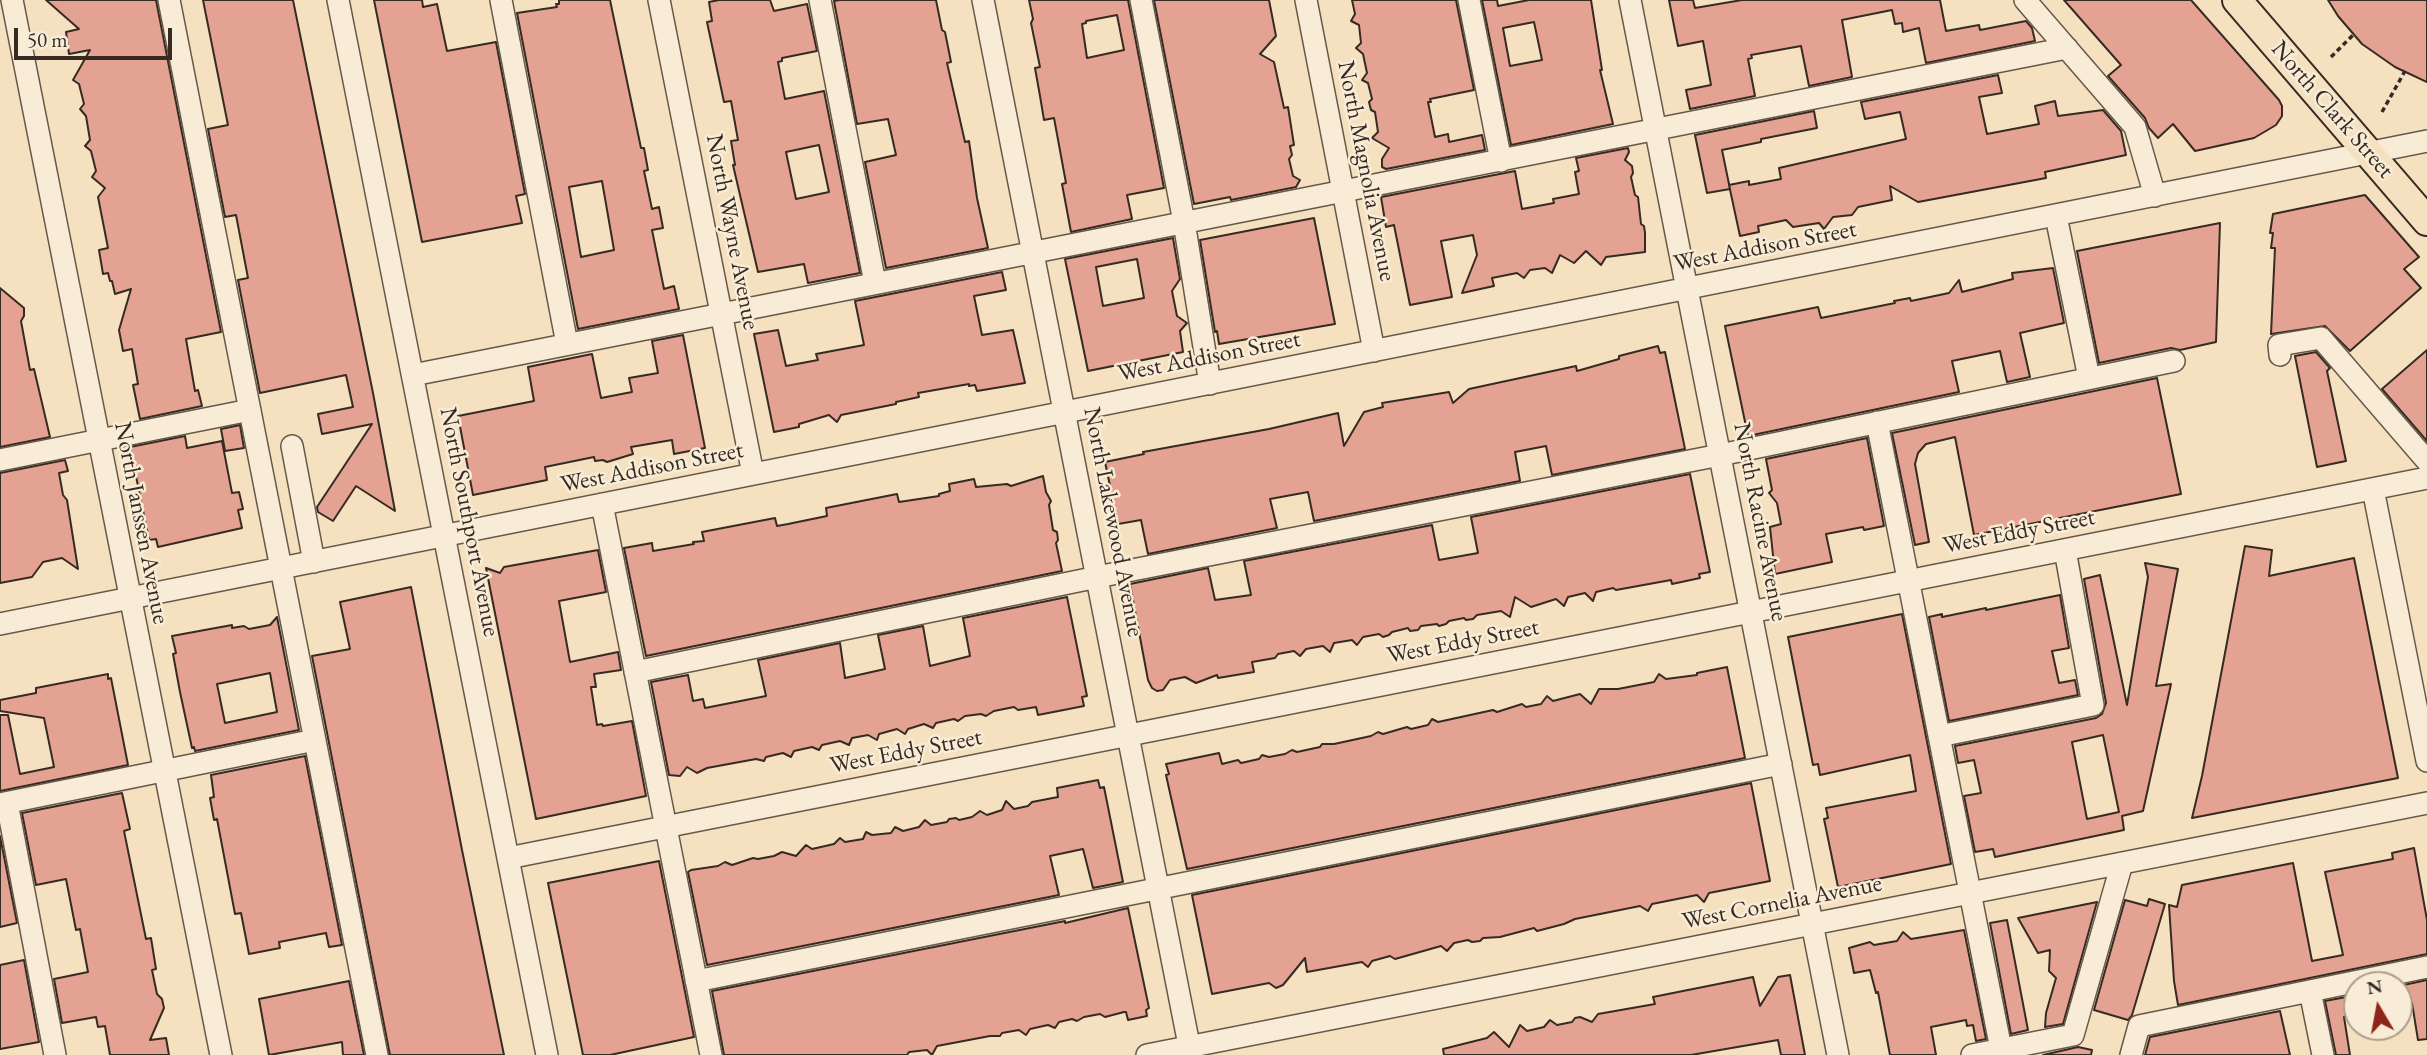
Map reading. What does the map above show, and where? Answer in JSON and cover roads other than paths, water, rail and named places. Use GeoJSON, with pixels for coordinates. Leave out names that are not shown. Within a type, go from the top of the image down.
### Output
{"type":"FeatureCollection","features":[{"type":"Feature","properties":{"kind":"main road","name":"North Clark Street"},"geometry":{"type":"LineString","coordinates":[[2237,0],[2427,220]]}},
{"type":"Feature","properties":{"kind":"street","name":"North Janssen Avenue"},"geometry":{"type":"LineString","coordinates":[[12,0],[221,1055]]}},
{"type":"Feature","properties":{"kind":"street"},"geometry":{"type":"LineString","coordinates":[[169,0],[377,1055]]}},
{"type":"Feature","properties":{"kind":"street","name":"North Southport Avenue"},"geometry":{"type":"LineString","coordinates":[[338,0],[547,1055]]}},
{"type":"Feature","properties":{"kind":"street"},"geometry":{"type":"LineString","coordinates":[[501,0],[567,344]]}},
{"type":"Feature","properties":{"kind":"street","name":"North Wayne Avenue"},"geometry":{"type":"LineString","coordinates":[[659,0],[753,474]]}},
{"type":"Feature","properties":{"kind":"street"},"geometry":{"type":"LineString","coordinates":[[820,0],[876,283]]}},
{"type":"Feature","properties":{"kind":"street","name":"North Lakewood Avenue"},"geometry":{"type":"LineString","coordinates":[[983,0],[1190,1051]]}},
{"type":"Feature","properties":{"kind":"street"},"geometry":{"type":"LineString","coordinates":[[1141,0],[1184,222],[1210,384]]}},
{"type":"Feature","properties":{"kind":"street","name":"North Magnolia Avenue"},"geometry":{"type":"LineString","coordinates":[[1306,0],[1374,351]]}},
{"type":"Feature","properties":{"kind":"street"},"geometry":{"type":"LineString","coordinates":[[1469,0],[1501,161]]}},
{"type":"Feature","properties":{"kind":"street","name":"North Racine Avenue"},"geometry":{"type":"LineString","coordinates":[[1630,0],[1838,1055]]}},
{"type":"Feature","properties":{"kind":"street"},"geometry":{"type":"LineString","coordinates":[[2025,0],[2135,127],[2155,196]]}},
{"type":"Feature","properties":{"kind":"street"},"geometry":{"type":"LineString","coordinates":[[413,375],[2067,48]]}},
{"type":"Feature","properties":{"kind":"street","name":"West Addison Street"},"geometry":{"type":"LineString","coordinates":[[0,624],[2427,141]]}},
{"type":"Feature","properties":{"kind":"street"},"geometry":{"type":"LineString","coordinates":[[2056,216],[2088,378]]}},
{"type":"Feature","properties":{"kind":"street"},"geometry":{"type":"LineString","coordinates":[[2280,355],[2279,345],[2321,338],[2427,461]]}},
{"type":"Feature","properties":{"kind":"street"},"geometry":{"type":"LineString","coordinates":[[635,672],[1097,577],[1720,455],[2174,361]]}},
{"type":"Feature","properties":{"kind":"street"},"geometry":{"type":"LineString","coordinates":[[0,460],[250,410]]}},
{"type":"Feature","properties":{"kind":"street"},"geometry":{"type":"LineString","coordinates":[[1877,422],[2001,1049]]}},
{"type":"Feature","properties":{"kind":"street"},"geometry":{"type":"LineString","coordinates":[[292,446],[314,562]]}},
{"type":"Feature","properties":{"kind":"street","name":"West Eddy Street"},"geometry":{"type":"LineString","coordinates":[[508,858],[2427,478]]}},
{"type":"Feature","properties":{"kind":"street"},"geometry":{"type":"LineString","coordinates":[[2373,489],[2427,761]]}},
{"type":"Feature","properties":{"kind":"street"},"geometry":{"type":"LineString","coordinates":[[602,504],[710,1055]]}},
{"type":"Feature","properties":{"kind":"street"},"geometry":{"type":"LineString","coordinates":[[1939,736],[2093,705],[2065,550]]}},
{"type":"Feature","properties":{"kind":"street"},"geometry":{"type":"LineString","coordinates":[[55,1055],[3,804],[315,740]]}},
{"type":"Feature","properties":{"kind":"street"},"geometry":{"type":"LineString","coordinates":[[696,981],[1781,764]]}},
{"type":"Feature","properties":{"kind":"street","name":"West Cornelia Avenue"},"geometry":{"type":"LineString","coordinates":[[1147,1055],[1190,1051],[1812,924],[2427,803]]}},
{"type":"Feature","properties":{"kind":"street"},"geometry":{"type":"LineString","coordinates":[[1972,1055],[2073,1035],[2122,863]]}},
{"type":"Feature","properties":{"kind":"street"},"geometry":{"type":"LineString","coordinates":[[2131,1055],[2139,1026],[2427,967]]}},
{"type":"Feature","properties":{"kind":"street"},"geometry":{"type":"LineString","coordinates":[[2310,991],[2323,1055]]}}]}
